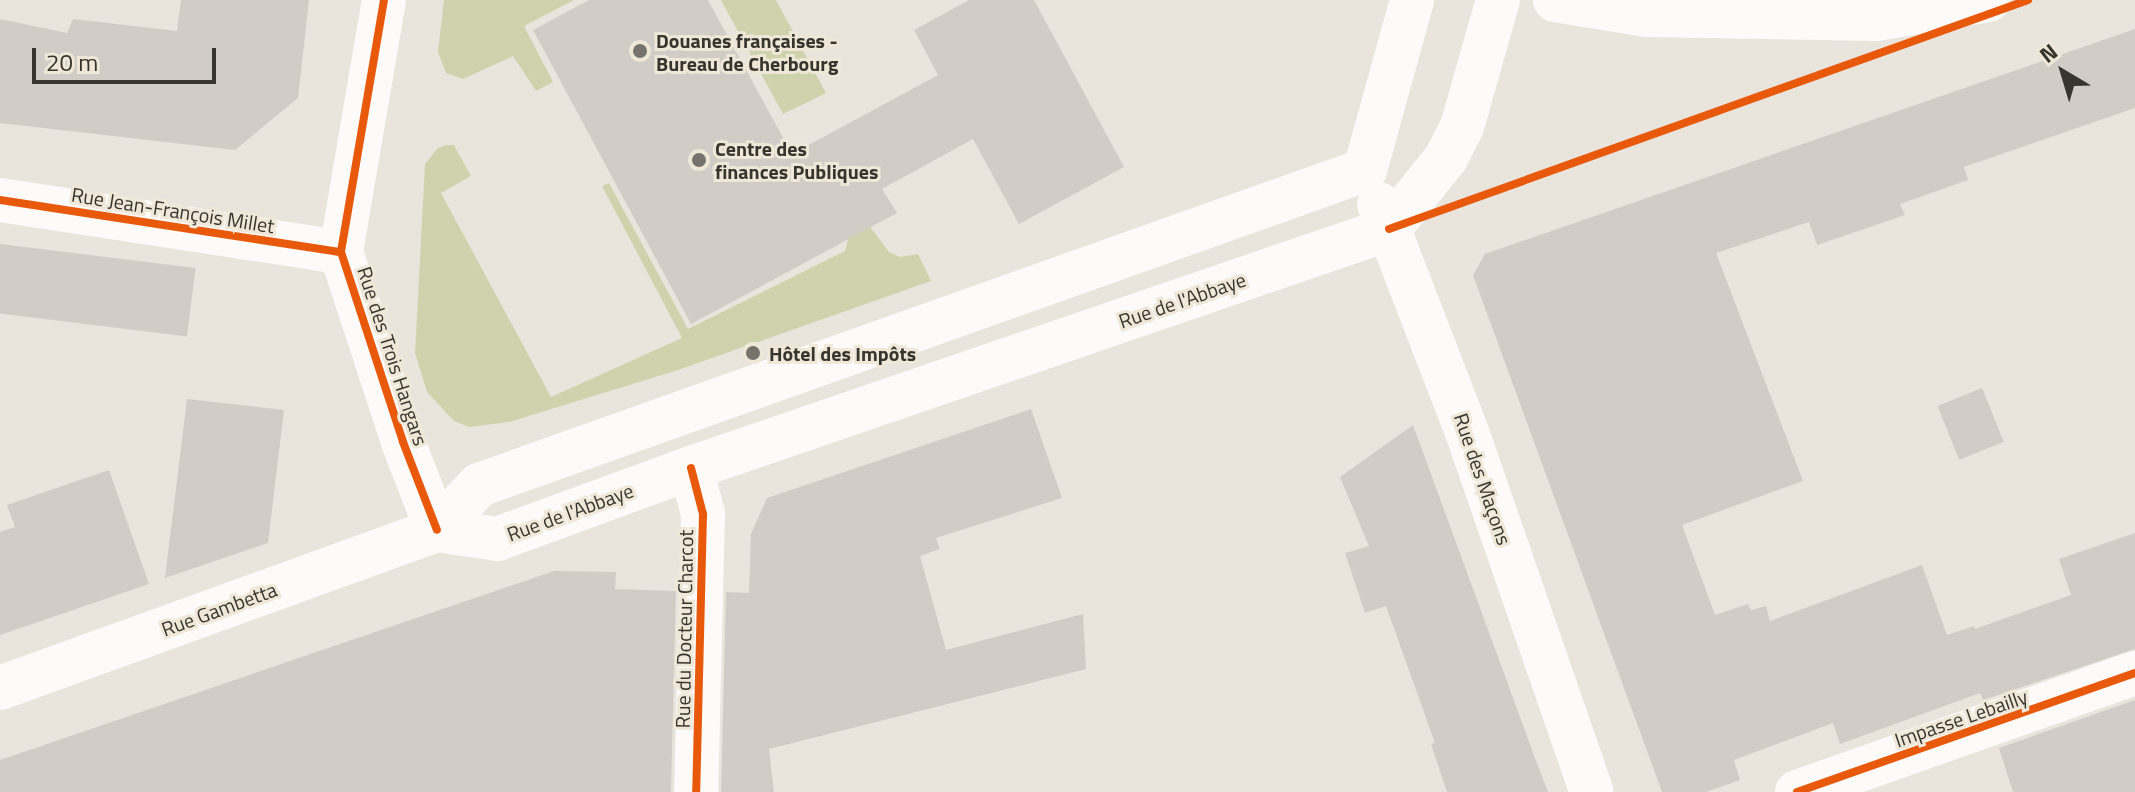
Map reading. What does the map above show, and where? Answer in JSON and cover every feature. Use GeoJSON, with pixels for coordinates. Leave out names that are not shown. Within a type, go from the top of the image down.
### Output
{"type":"FeatureCollection","features":[{"type":"Feature","properties":{"kind":"main road","name":"Rue des Trois Hangars"},"geometry":{"type":"LineString","coordinates":[[384,0],[341,252],[403,442],[437,530]]}},
{"type":"Feature","properties":{"kind":"main road"},"geometry":{"type":"LineString","coordinates":[[437,530],[479,485],[1365,170],[1412,0]]}},
{"type":"Feature","properties":{"kind":"main road"},"geometry":{"type":"LineString","coordinates":[[1389,229],[1446,158],[1462,127],[1498,0]]}},
{"type":"Feature","properties":{"kind":"main road"},"geometry":{"type":"LineString","coordinates":[[1555,0],[1647,15],[1876,19],[1988,0]]}},
{"type":"Feature","properties":{"kind":"main road","name":"Rue des Maçons"},"geometry":{"type":"LineString","coordinates":[[1365,170],[1467,432],[1592,792]]}},
{"type":"Feature","properties":{"kind":"main road","name":"Rue Jean-François Millet"},"geometry":{"type":"LineString","coordinates":[[0,200],[341,252]]}},
{"type":"Feature","properties":{"kind":"main road","name":"Rue de l'Abbaye"},"geometry":{"type":"LineString","coordinates":[[437,530],[497,539],[691,468],[1389,229]]}},
{"type":"Feature","properties":{"kind":"main road","name":"Rue du Docteur Charcot"},"geometry":{"type":"LineString","coordinates":[[691,468],[703,514],[696,792]]}},
{"type":"Feature","properties":{"kind":"main road","name":"Rue Gambetta"},"geometry":{"type":"LineString","coordinates":[[0,688],[437,530]]}},
{"type":"Feature","properties":{"kind":"main road","name":"Impasse Lebailly"},"geometry":{"type":"LineString","coordinates":[[1797,792],[2135,673]]}},
{"type":"Feature","properties":{"kind":"green space"},"geometry":{"type":"Polygon","coordinates":[[[444,0],[574,0],[524,26],[553,82],[536,91],[513,56],[463,79],[446,73],[438,52],[444,0]]]}},
{"type":"Feature","properties":{"kind":"green space"},"geometry":{"type":"Polygon","coordinates":[[[721,0],[776,0],[826,93],[783,114],[721,0]]]}},
{"type":"Feature","properties":{"kind":"green space"},"geometry":{"type":"Polygon","coordinates":[[[454,145],[471,176],[441,193],[551,397],[682,338],[602,186],[609,183],[688,329],[845,251],[859,200],[871,228],[889,252],[900,257],[918,254],[931,281],[678,370],[509,422],[469,427],[454,421],[427,392],[415,353],[425,164],[438,148],[454,145]]]}},
{"type":"Feature","properties":{"kind":"building"},"geometry":{"type":"Polygon","coordinates":[[[181,0],[309,0],[298,98],[235,150],[0,123],[0,19],[67,33],[73,19],[177,31],[181,0]]]}},
{"type":"Feature","properties":{"kind":"building","name":"Centre des finances Publiques"},"geometry":{"type":"Polygon","coordinates":[[[589,0],[708,0],[792,154],[938,75],[914,30],[969,0],[1034,0],[1124,167],[1019,224],[973,139],[882,189],[897,213],[691,324],[533,30],[589,0]]]}},
{"type":"Feature","properties":{"kind":"building"},"geometry":{"type":"Polygon","coordinates":[[[2135,29],[2135,108],[1964,167],[1968,180],[1900,204],[1905,215],[1817,245],[1809,222],[1716,253],[1803,481],[1682,525],[1715,615],[1748,604],[1751,610],[1766,606],[1770,621],[1922,565],[1947,635],[1974,626],[1975,629],[2071,595],[2059,559],[2135,533],[2135,649],[1983,700],[1980,693],[1840,744],[1833,723],[1734,760],[1740,780],[1706,792],[1662,792],[1473,275],[1485,254],[2135,29]]]}},
{"type":"Feature","properties":{"kind":"building"},"geometry":{"type":"Polygon","coordinates":[[[0,244],[196,268],[187,336],[0,314],[0,244]]]}},
{"type":"Feature","properties":{"kind":"building"},"geometry":{"type":"Polygon","coordinates":[[[1982,388],[2004,442],[1959,460],[1937,406],[1982,388]]]}},
{"type":"Feature","properties":{"kind":"building"},"geometry":{"type":"Polygon","coordinates":[[[187,399],[284,410],[268,543],[165,578],[187,399]]]}},
{"type":"Feature","properties":{"kind":"building"},"geometry":{"type":"Polygon","coordinates":[[[1031,409],[1062,498],[936,538],[940,549],[920,556],[946,650],[1083,614],[1086,669],[769,749],[774,792],[721,792],[726,592],[749,593],[751,534],[767,498],[1031,409]]]}},
{"type":"Feature","properties":{"kind":"building"},"geometry":{"type":"Polygon","coordinates":[[[1413,425],[1548,792],[1447,792],[1431,744],[1435,743],[1386,606],[1365,613],[1345,553],[1369,546],[1340,477],[1413,425]]]}},
{"type":"Feature","properties":{"kind":"building"},"geometry":{"type":"Polygon","coordinates":[[[109,470],[149,584],[0,635],[0,532],[15,527],[7,505],[109,470]]]}},
{"type":"Feature","properties":{"kind":"building"},"geometry":{"type":"Polygon","coordinates":[[[554,571],[616,572],[615,589],[676,591],[671,792],[0,792],[0,760],[554,571]]]}},
{"type":"Feature","properties":{"kind":"building"},"geometry":{"type":"Polygon","coordinates":[[[2135,700],[2135,792],[2013,792],[1999,748],[2135,700]]]}},
{"type":"Feature","properties":{"kind":"cycle path"},"geometry":{"type":"LineString","coordinates":[[384,0],[341,252],[403,442],[437,530]]}},
{"type":"Feature","properties":{"kind":"cycle path"},"geometry":{"type":"LineString","coordinates":[[1389,229],[2028,0]]}},
{"type":"Feature","properties":{"kind":"cycle path"},"geometry":{"type":"LineString","coordinates":[[0,200],[341,252]]}},
{"type":"Feature","properties":{"kind":"cycle path"},"geometry":{"type":"LineString","coordinates":[[691,468],[703,514],[696,792]]}},
{"type":"Feature","properties":{"kind":"cycle path"},"geometry":{"type":"LineString","coordinates":[[1797,792],[2135,673]]}},
{"type":"Feature","properties":{"kind":"place","name":"Douanes françaises - Bureau de Cherbourg"},"geometry":{"type":"Point","coordinates":[640,51]}},
{"type":"Feature","properties":{"kind":"place","name":"Centre des finances Publiques"},"geometry":{"type":"Point","coordinates":[699,160]}},
{"type":"Feature","properties":{"kind":"place","name":"Hôtel des Impôts"},"geometry":{"type":"Point","coordinates":[753,353]}}]}
